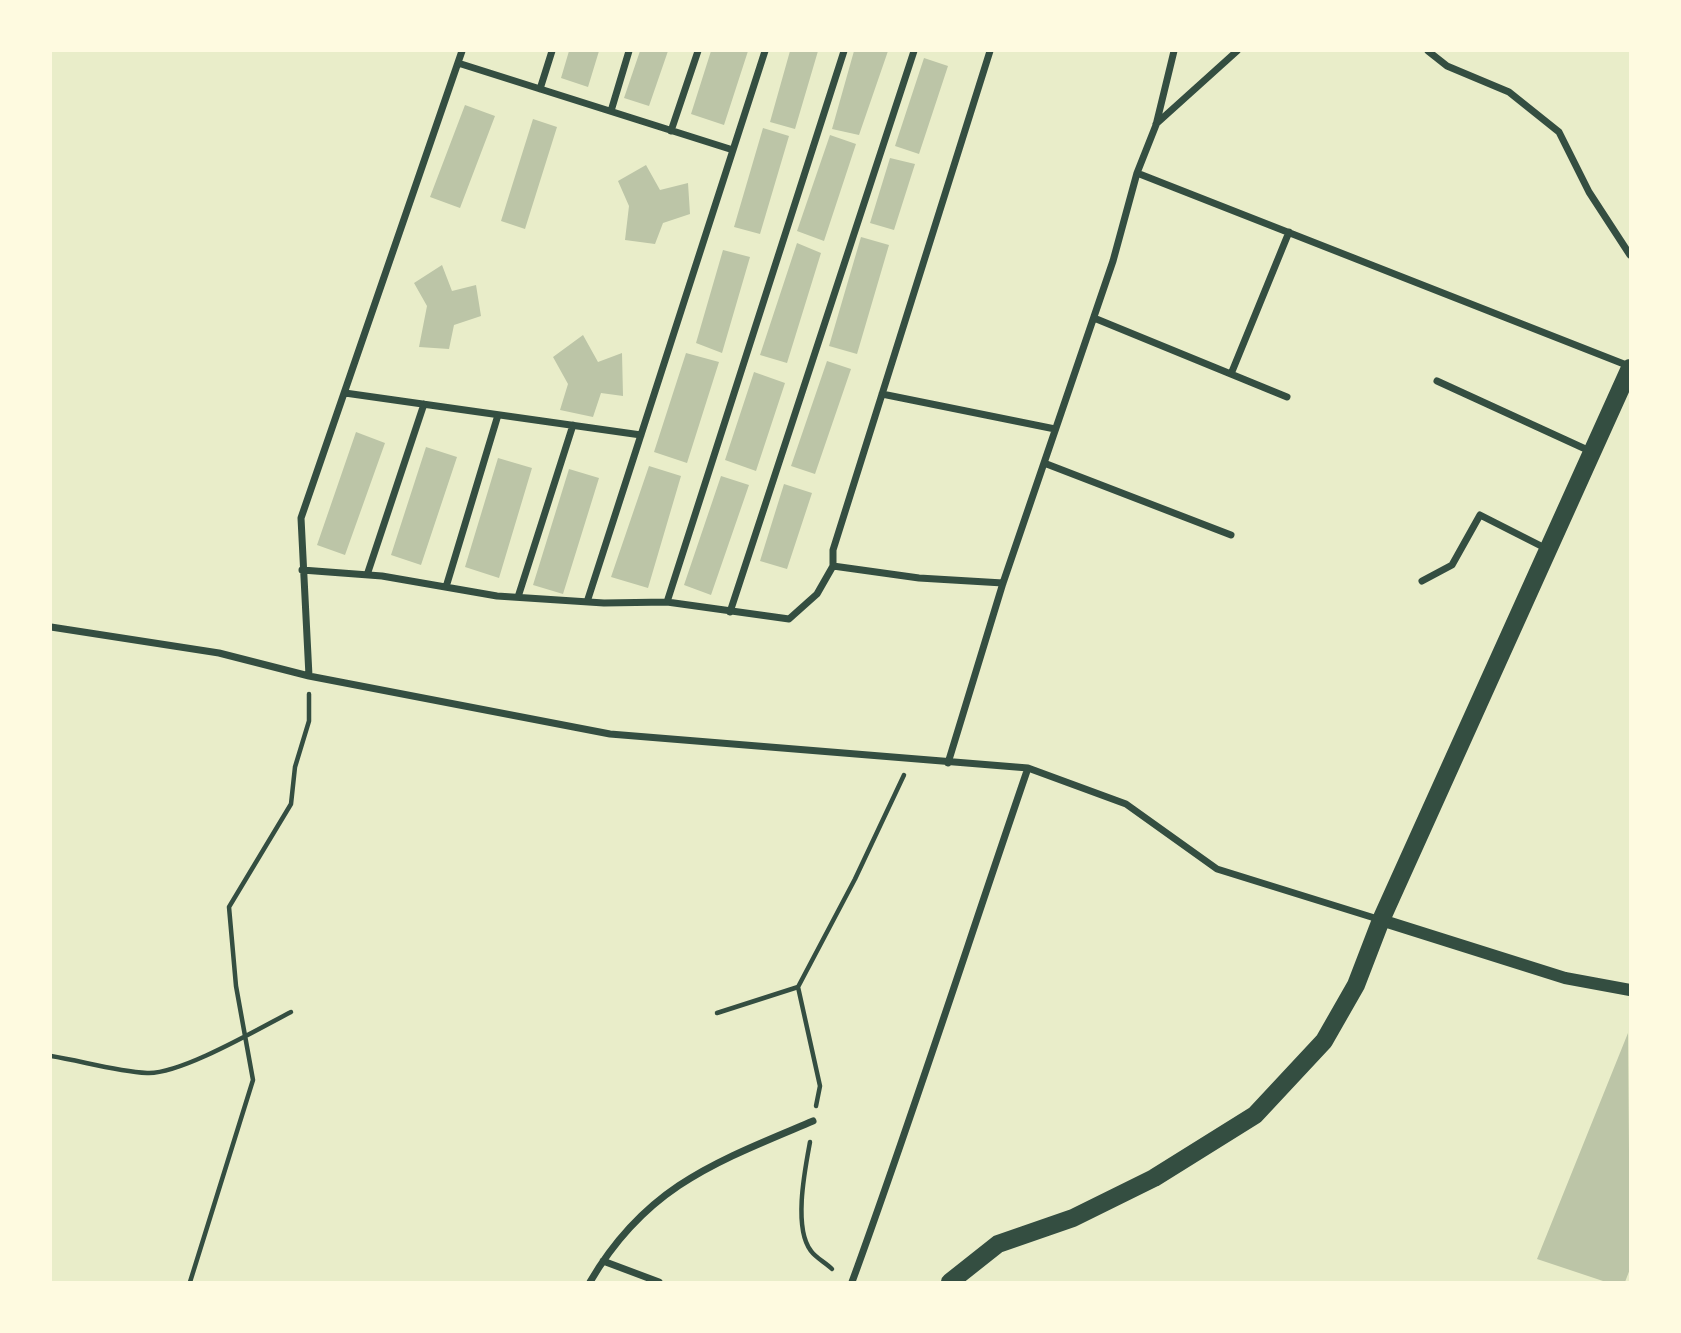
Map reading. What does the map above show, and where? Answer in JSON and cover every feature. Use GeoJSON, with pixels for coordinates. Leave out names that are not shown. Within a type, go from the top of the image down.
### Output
{"type":"FeatureCollection","features":[{"type":"Feature","properties":{"kind":"main road"},"geometry":{"type":"LineString","coordinates":[[950,1282],[998,1244],[1073,1218],[1154,1178],[1255,1115],[1324,1041],[1356,985],[1381,920],[1630,367]]}},
{"type":"Feature","properties":{"kind":"street"},"geometry":{"type":"LineString","coordinates":[[309,676],[302,570],[302,518],[367,320],[462,51]]}},
{"type":"Feature","properties":{"kind":"street"},"geometry":{"type":"LineString","coordinates":[[540,89],[552,51]]}},
{"type":"Feature","properties":{"kind":"street"},"geometry":{"type":"LineString","coordinates":[[611,111],[629,51]]}},
{"type":"Feature","properties":{"kind":"street"},"geometry":{"type":"LineString","coordinates":[[671,131],[698,51]]}},
{"type":"Feature","properties":{"kind":"street"},"geometry":{"type":"LineString","coordinates":[[587,602],[765,51]]}},
{"type":"Feature","properties":{"kind":"street"},"geometry":{"type":"LineString","coordinates":[[667,602],[844,51]]}},
{"type":"Feature","properties":{"kind":"street"},"geometry":{"type":"LineString","coordinates":[[730,612],[914,51]]}},
{"type":"Feature","properties":{"kind":"street"},"geometry":{"type":"LineString","coordinates":[[302,570],[367,575],[518,597],[587,602],[667,602],[789,619],[817,594],[833,566],[832,550],[990,51]]}},
{"type":"Feature","properties":{"kind":"street"},"geometry":{"type":"LineString","coordinates":[[948,763],[1003,583],[1094,318],[1137,173],[1156,125],[1174,51]]}},
{"type":"Feature","properties":{"kind":"street"},"geometry":{"type":"LineString","coordinates":[[1156,125],[1237,51]]}},
{"type":"Feature","properties":{"kind":"street"},"geometry":{"type":"LineString","coordinates":[[1428,51],[1447,66],[1508,92],[1559,132],[1589,192],[1630,254]]}},
{"type":"Feature","properties":{"kind":"street"},"geometry":{"type":"LineString","coordinates":[[458,63],[733,150]]}},
{"type":"Feature","properties":{"kind":"street"},"geometry":{"type":"LineString","coordinates":[[1137,173],[1630,367]]}},
{"type":"Feature","properties":{"kind":"street"},"geometry":{"type":"LineString","coordinates":[[1231,374],[1289,232]]}},
{"type":"Feature","properties":{"kind":"street"},"geometry":{"type":"LineString","coordinates":[[1094,318],[1287,397]]}},
{"type":"Feature","properties":{"kind":"street"},"geometry":{"type":"LineString","coordinates":[[1437,381],[1593,452]]}},
{"type":"Feature","properties":{"kind":"street"},"geometry":{"type":"LineString","coordinates":[[345,393],[641,435]]}},
{"type":"Feature","properties":{"kind":"street"},"geometry":{"type":"LineString","coordinates":[[882,394],[1055,429]]}},
{"type":"Feature","properties":{"kind":"street"},"geometry":{"type":"LineString","coordinates":[[367,575],[424,404]]}},
{"type":"Feature","properties":{"kind":"street"},"geometry":{"type":"LineString","coordinates":[[446,587],[498,415]]}},
{"type":"Feature","properties":{"kind":"street"},"geometry":{"type":"LineString","coordinates":[[518,597],[573,425]]}},
{"type":"Feature","properties":{"kind":"street"},"geometry":{"type":"LineString","coordinates":[[1044,463],[1231,535]]}},
{"type":"Feature","properties":{"kind":"street"},"geometry":{"type":"LineString","coordinates":[[1422,581],[1452,565],[1479,515],[1549,550]]}},
{"type":"Feature","properties":{"kind":"street"},"geometry":{"type":"LineString","coordinates":[[833,566],[919,578],[1003,583]]}},
{"type":"Feature","properties":{"kind":"street"},"geometry":{"type":"LineString","coordinates":[[51,626],[219,653],[309,676],[610,734],[1028,768],[1126,803],[1217,869],[1565,978],[1630,990]]}},
{"type":"Feature","properties":{"kind":"street"},"geometry":{"type":"LineString","coordinates":[[852,1282],[918,1101],[956,977],[1028,768]]}},
{"type":"Feature","properties":{"kind":"street"},"geometry":{"type":"LineString","coordinates":[[590,1282],[603,1261],[647,1208],[710,1164],[813,1121]]}},
{"type":"Feature","properties":{"kind":"street"},"geometry":{"type":"LineString","coordinates":[[603,1261],[659,1282]]}},
{"type":"Feature","properties":{"kind":"path"},"geometry":{"type":"LineString","coordinates":[[190,1282],[253,1080],[236,986],[229,907],[291,804],[295,767],[309,721],[309,676]]}},
{"type":"Feature","properties":{"kind":"path"},"geometry":{"type":"LineString","coordinates":[[832,1269],[810,1250],[804,1231],[802,1189],[820,1086],[798,987],[855,878],[911,759]]}},
{"type":"Feature","properties":{"kind":"path"},"geometry":{"type":"LineString","coordinates":[[717,1013],[798,987]]}},
{"type":"Feature","properties":{"kind":"path"},"geometry":{"type":"LineString","coordinates":[[51,1056],[149,1073],[174,1067],[245,1037],[291,1012]]}},
{"type":"Feature","properties":{"kind":"building"},"geometry":{"type":"Polygon","coordinates":[[[569,51],[599,51],[588,87],[561,78],[569,51]]]}},
{"type":"Feature","properties":{"kind":"building"},"geometry":{"type":"Polygon","coordinates":[[[640,51],[668,51],[649,106],[624,98],[640,51]]]}},
{"type":"Feature","properties":{"kind":"building"},"geometry":{"type":"Polygon","coordinates":[[[711,51],[748,51],[724,125],[691,114],[711,51]]]}},
{"type":"Feature","properties":{"kind":"building"},"geometry":{"type":"Polygon","coordinates":[[[790,51],[818,51],[795,129],[770,122],[790,51]]]}},
{"type":"Feature","properties":{"kind":"building"},"geometry":{"type":"Polygon","coordinates":[[[854,51],[888,51],[859,135],[832,129],[854,51]]]}},
{"type":"Feature","properties":{"kind":"building"},"geometry":{"type":"Polygon","coordinates":[[[924,58],[948,66],[919,154],[895,146],[924,58]]]}},
{"type":"Feature","properties":{"kind":"building"},"geometry":{"type":"Polygon","coordinates":[[[465,105],[495,116],[460,208],[430,197],[465,105]]]}},
{"type":"Feature","properties":{"kind":"building"},"geometry":{"type":"Polygon","coordinates":[[[533,119],[557,127],[525,229],[501,221],[533,119]]]}},
{"type":"Feature","properties":{"kind":"building"},"geometry":{"type":"Polygon","coordinates":[[[763,128],[789,136],[760,234],[734,227],[763,128]]]}},
{"type":"Feature","properties":{"kind":"building"},"geometry":{"type":"Polygon","coordinates":[[[830,135],[856,144],[824,241],[797,231],[830,135]]]}},
{"type":"Feature","properties":{"kind":"building"},"geometry":{"type":"Polygon","coordinates":[[[890,158],[915,164],[894,230],[870,223],[890,158]]]}},
{"type":"Feature","properties":{"kind":"building"},"geometry":{"type":"Polygon","coordinates":[[[646,165],[660,190],[688,183],[690,214],[663,223],[655,244],[625,240],[629,206],[618,181],[646,165]]]}},
{"type":"Feature","properties":{"kind":"building"},"geometry":{"type":"Polygon","coordinates":[[[861,237],[889,245],[857,354],[829,346],[861,237]]]}},
{"type":"Feature","properties":{"kind":"building"},"geometry":{"type":"Polygon","coordinates":[[[797,243],[821,253],[787,363],[760,355],[797,243]]]}},
{"type":"Feature","properties":{"kind":"building"},"geometry":{"type":"Polygon","coordinates":[[[723,250],[750,257],[722,353],[696,343],[723,250]]]}},
{"type":"Feature","properties":{"kind":"building"},"geometry":{"type":"Polygon","coordinates":[[[442,265],[452,291],[476,285],[481,316],[454,325],[449,349],[419,347],[427,306],[414,283],[442,265]]]}},
{"type":"Feature","properties":{"kind":"building"},"geometry":{"type":"Polygon","coordinates":[[[583,335],[598,362],[622,353],[623,396],[601,393],[593,417],[560,410],[568,384],[553,357],[583,335]]]}},
{"type":"Feature","properties":{"kind":"building"},"geometry":{"type":"Polygon","coordinates":[[[686,353],[719,362],[687,463],[654,452],[686,353]]]}},
{"type":"Feature","properties":{"kind":"building"},"geometry":{"type":"Polygon","coordinates":[[[827,361],[851,369],[815,474],[791,466],[827,361]]]}},
{"type":"Feature","properties":{"kind":"building"},"geometry":{"type":"Polygon","coordinates":[[[754,372],[785,383],[756,471],[725,460],[754,372]]]}},
{"type":"Feature","properties":{"kind":"building"},"geometry":{"type":"Polygon","coordinates":[[[356,432],[385,443],[345,555],[317,545],[356,432]]]}},
{"type":"Feature","properties":{"kind":"building"},"geometry":{"type":"Polygon","coordinates":[[[426,447],[457,457],[421,565],[391,555],[426,447]]]}},
{"type":"Feature","properties":{"kind":"building"},"geometry":{"type":"Polygon","coordinates":[[[498,458],[532,468],[499,578],[465,567],[498,458]]]}},
{"type":"Feature","properties":{"kind":"building"},"geometry":{"type":"Polygon","coordinates":[[[649,466],[681,476],[648,588],[611,577],[649,466]]]}},
{"type":"Feature","properties":{"kind":"building"},"geometry":{"type":"Polygon","coordinates":[[[569,469],[599,478],[563,594],[533,585],[569,469]]]}},
{"type":"Feature","properties":{"kind":"building"},"geometry":{"type":"Polygon","coordinates":[[[721,476],[749,485],[711,595],[684,585],[721,476]]]}},
{"type":"Feature","properties":{"kind":"building"},"geometry":{"type":"Polygon","coordinates":[[[784,484],[812,493],[787,569],[760,561],[784,484]]]}},
{"type":"Feature","properties":{"kind":"building"},"geometry":{"type":"Polygon","coordinates":[[[1628,1033],[1630,1269],[1625,1282],[1606,1282],[1537,1259],[1628,1033]]]}}]}
